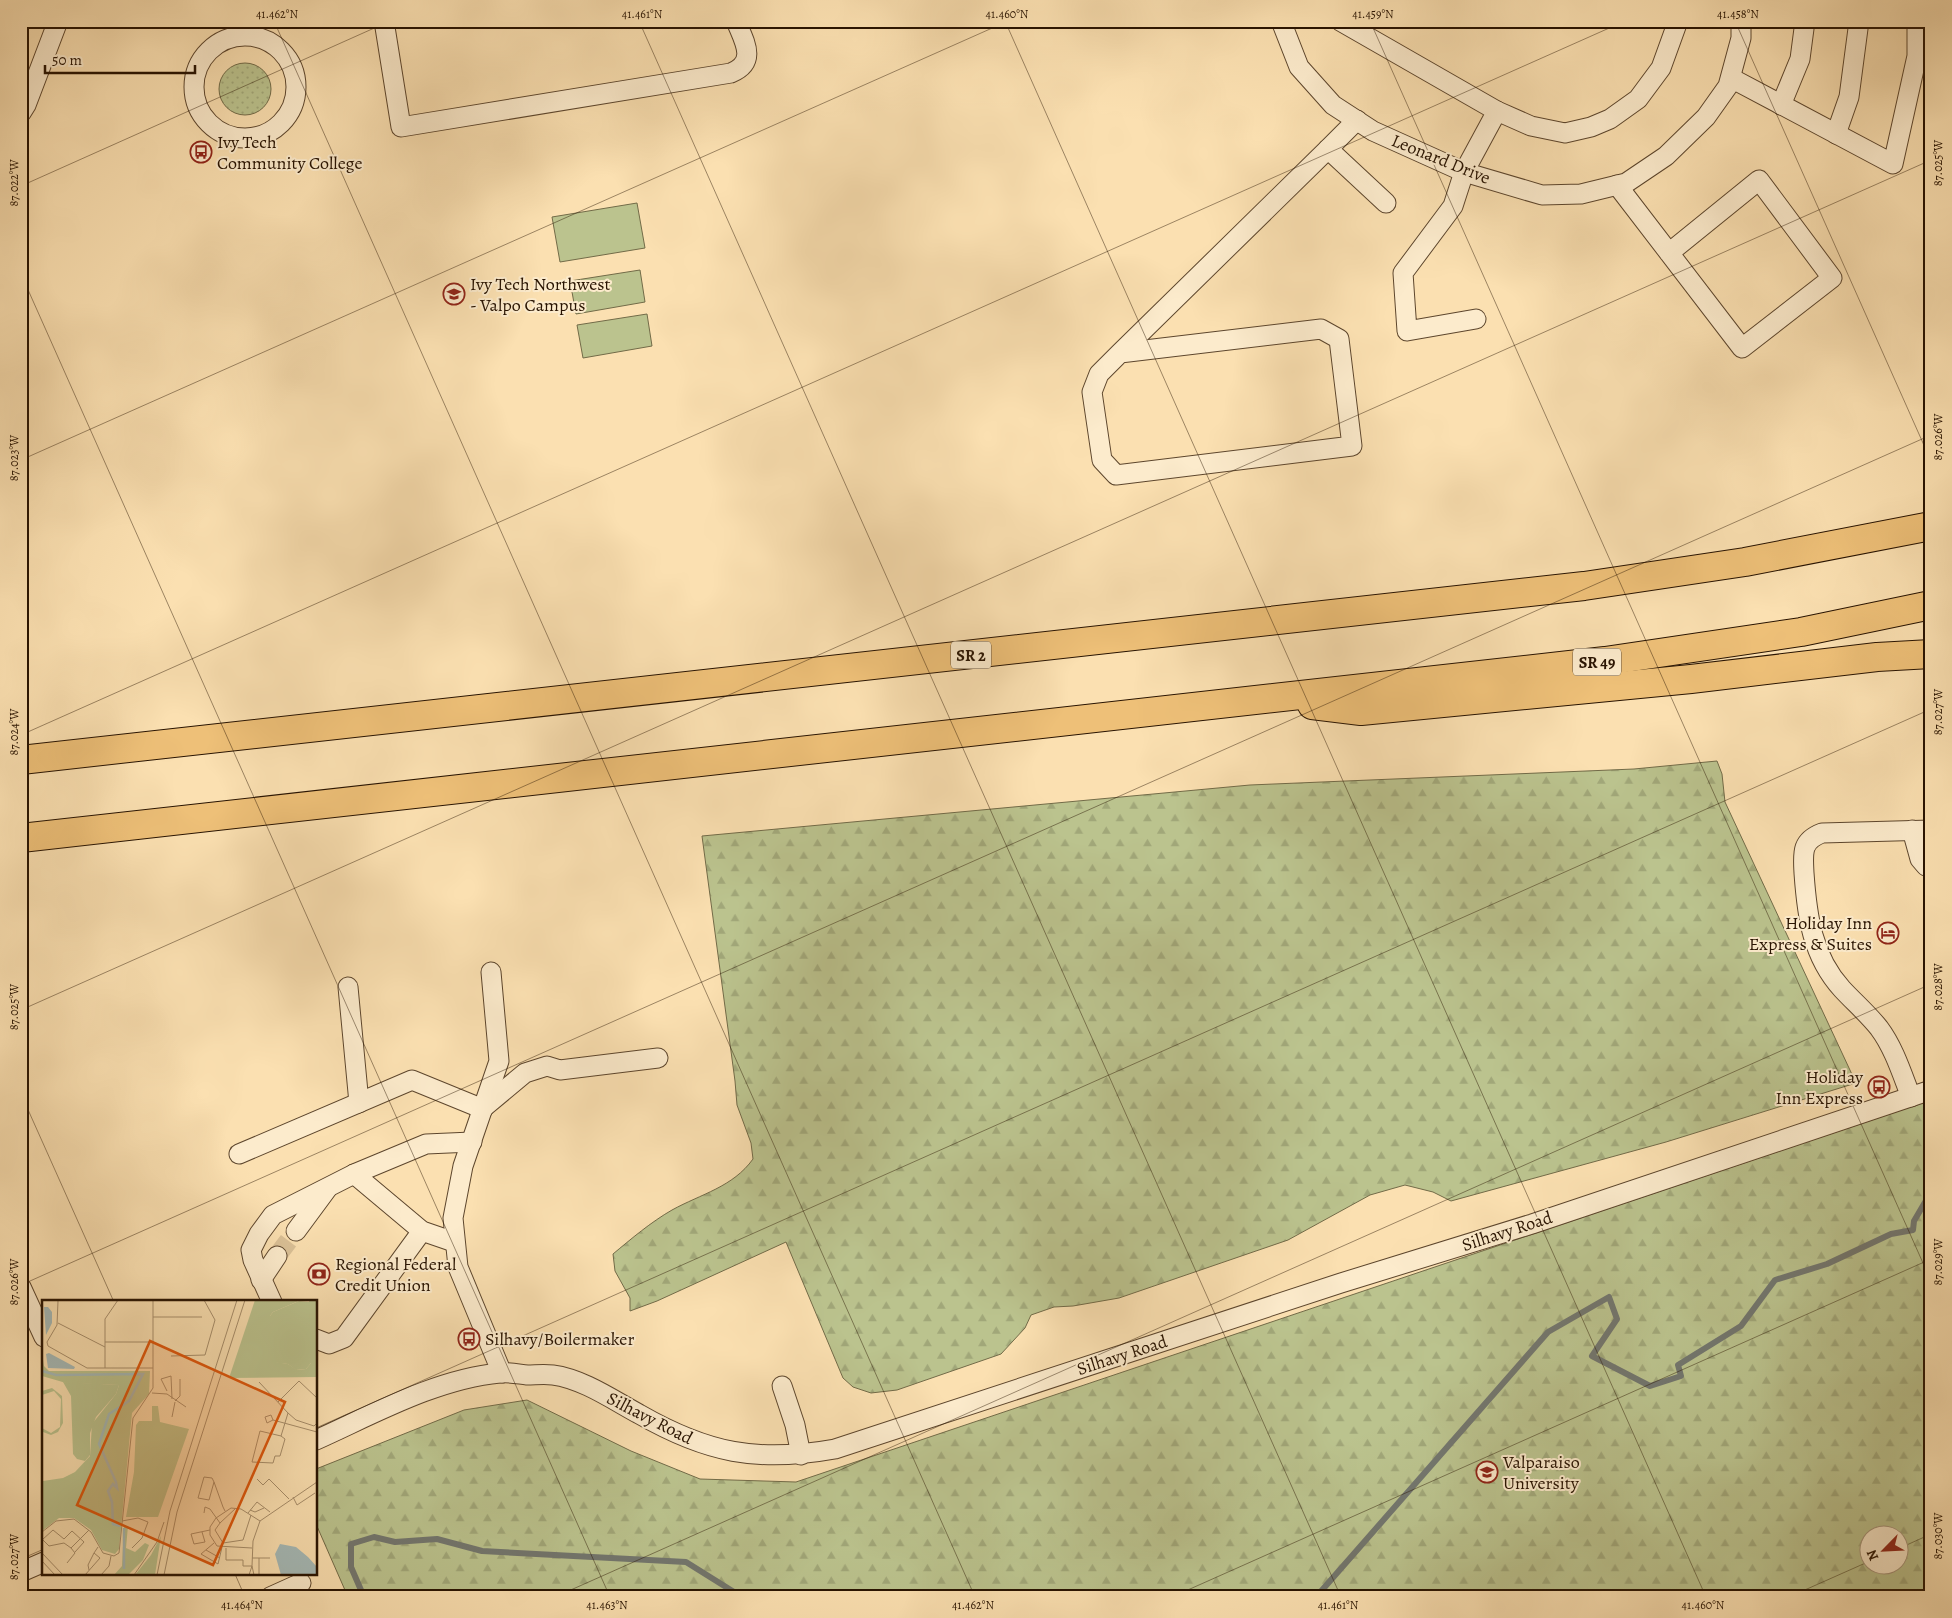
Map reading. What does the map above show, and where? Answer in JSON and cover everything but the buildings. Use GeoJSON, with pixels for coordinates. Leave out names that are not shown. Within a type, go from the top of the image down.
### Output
{"type":"FeatureCollection","features":[{"type":"Feature","properties":{"kind":"highway","name":"SR 2"},"geometry":{"type":"LineString","coordinates":[[21,760],[1584,586],[1745,562],[1926,525]]}},
{"type":"Feature","properties":{"kind":"highway","name":"SR 49"},"geometry":{"type":"LineString","coordinates":[[1260,700],[1605,661],[1802,632],[1931,605]]}},
{"type":"Feature","properties":{"kind":"highway"},"geometry":{"type":"LineString","coordinates":[[21,838],[1260,700],[1361,710],[1691,679],[1876,657],[1931,654]]}},
{"type":"Feature","properties":{"kind":"street"},"geometry":{"type":"LineString","coordinates":[[21,113],[26,105],[29,72],[58,21]]}},
{"type":"Feature","properties":{"kind":"street"},"geometry":{"type":"LineString","coordinates":[[384,21],[401,127],[731,73],[740,69],[748,56],[736,21]]}},
{"type":"Feature","properties":{"kind":"street","name":"Leonard Drive"},"geometry":{"type":"LineString","coordinates":[[1280,21],[1299,68],[1333,105],[1373,131],[1464,172],[1542,194],[1580,194],[1626,183],[1666,156],[1706,117],[1728,86],[1741,38],[1741,21]]}},
{"type":"Feature","properties":{"kind":"street"},"geometry":{"type":"LineString","coordinates":[[1340,21],[1497,111],[1531,126],[1565,133],[1591,127],[1610,119],[1638,99],[1662,68],[1678,21]]}},
{"type":"Feature","properties":{"kind":"street"},"geometry":{"type":"LineString","coordinates":[[1781,105],[1800,60],[1805,21]]}},
{"type":"Feature","properties":{"kind":"street"},"geometry":{"type":"LineString","coordinates":[[1836,134],[1849,97],[1859,21]]}},
{"type":"Feature","properties":{"kind":"street"},"geometry":{"type":"LineString","coordinates":[[1730,78],[1892,164],[1917,56],[1917,21]]}},
{"type":"Feature","properties":{"kind":"street"},"geometry":{"type":"LineString","coordinates":[[236,29],[272,43],[285,55],[294,70],[297,86],[295,102],[288,117],[276,129],[262,137],[245,139],[229,136],[214,129],[203,117],[196,102],[194,84],[198,67],[208,52],[236,29]]}},
{"type":"Feature","properties":{"kind":"street"},"geometry":{"type":"LineString","coordinates":[[1476,320],[1407,331],[1403,273],[1453,206],[1464,172],[1497,111]]}},
{"type":"Feature","properties":{"kind":"street"},"geometry":{"type":"LineString","coordinates":[[1120,353],[1321,329],[1340,340],[1352,446],[1116,474],[1102,460],[1092,392],[1099,374],[1120,353],[1328,149],[1357,120]]}},
{"type":"Feature","properties":{"kind":"street"},"geometry":{"type":"LineString","coordinates":[[1328,149],[1386,203]]}},
{"type":"Feature","properties":{"kind":"street"},"geometry":{"type":"LineString","coordinates":[[1617,185],[1669,253],[1742,348],[1832,278],[1759,180],[1669,253]]}},
{"type":"Feature","properties":{"kind":"street"},"geometry":{"type":"LineString","coordinates":[[1911,1097],[1894,1054],[1879,1028],[1840,987],[1819,956],[1806,909],[1804,854],[1806,844],[1812,836],[1822,833],[1921,830],[1920,859],[1926,866],[1931,866]]}},
{"type":"Feature","properties":{"kind":"street"},"geometry":{"type":"LineString","coordinates":[[491,972],[499,1061],[457,1191],[453,1218],[458,1267],[502,1373]]}},
{"type":"Feature","properties":{"kind":"street"},"geometry":{"type":"LineString","coordinates":[[348,987],[360,1102]]}},
{"type":"Feature","properties":{"kind":"street"},"geometry":{"type":"LineString","coordinates":[[482,1109],[525,1073],[546,1066],[560,1070],[658,1058]]}},
{"type":"Feature","properties":{"kind":"street"},"geometry":{"type":"LineString","coordinates":[[240,1154],[412,1080],[482,1109]]}},
{"type":"Feature","properties":{"kind":"street","name":"Silhavy Road"},"geometry":{"type":"LineString","coordinates":[[318,1439],[401,1401],[477,1376],[502,1373],[555,1376],[590,1387],[664,1429],[697,1443],[736,1453],[774,1456],[801,1455],[835,1449],[1340,1283],[1532,1224],[1931,1090]]}},
{"type":"Feature","properties":{"kind":"street"},"geometry":{"type":"LineString","coordinates":[[271,1300],[253,1260],[251,1250],[259,1234],[273,1215],[354,1174],[426,1144],[472,1142]]}},
{"type":"Feature","properties":{"kind":"street"},"geometry":{"type":"LineString","coordinates":[[354,1174],[422,1231],[454,1242]]}},
{"type":"Feature","properties":{"kind":"street"},"geometry":{"type":"LineString","coordinates":[[296,1231],[329,1186]]}},
{"type":"Feature","properties":{"kind":"street"},"geometry":{"type":"LineString","coordinates":[[318,1340],[330,1344],[344,1338],[422,1231]]}},
{"type":"Feature","properties":{"kind":"street"},"geometry":{"type":"LineString","coordinates":[[261,1280],[277,1256]]}},
{"type":"Feature","properties":{"kind":"street"},"geometry":{"type":"LineString","coordinates":[[21,1287],[42,1333]]}},
{"type":"Feature","properties":{"kind":"street"},"geometry":{"type":"LineString","coordinates":[[782,1386],[795,1425],[801,1455]]}},
{"type":"Feature","properties":{"kind":"street"},"geometry":{"type":"LineString","coordinates":[[21,1572],[42,1563]]}},
{"type":"Feature","properties":{"kind":"street"},"geometry":{"type":"LineString","coordinates":[[270,1597],[302,1585]]}},
{"type":"Feature","properties":{"kind":"green space"},"geometry":{"type":"Polygon","coordinates":[[[240,63],[250,63],[264,70],[271,84],[271,94],[264,108],[250,115],[240,115],[230,111],[223,104],[219,94],[219,84],[223,74],[230,67],[240,63]]]}},
{"type":"Feature","properties":{"kind":"green space"},"geometry":{"type":"Polygon","coordinates":[[[637,203],[645,248],[560,262],[552,217],[637,203]]]}},
{"type":"Feature","properties":{"kind":"green space"},"geometry":{"type":"Polygon","coordinates":[[[640,270],[645,302],[576,314],[570,281],[640,270]]]}},
{"type":"Feature","properties":{"kind":"green space"},"geometry":{"type":"Polygon","coordinates":[[[647,314],[652,346],[583,358],[577,325],[647,314]]]}},
{"type":"Feature","properties":{"kind":"green space"},"geometry":{"type":"Polygon","coordinates":[[[1717,761],[1722,774],[1725,802],[1856,1083],[1666,1142],[1451,1201],[1433,1192],[1405,1185],[1370,1195],[1288,1240],[1119,1298],[1073,1306],[1054,1307],[1031,1315],[1025,1328],[1001,1354],[897,1390],[871,1393],[853,1387],[843,1378],[786,1242],[657,1301],[630,1311],[630,1298],[615,1271],[613,1254],[664,1215],[736,1177],[753,1159],[751,1143],[737,1105],[702,836],[1250,785],[1634,769],[1717,761]]]}},
{"type":"Feature","properties":{"kind":"green space"},"geometry":{"type":"Polygon","coordinates":[[[1931,1100],[1931,1597],[348,1597],[318,1529],[318,1468],[464,1410],[527,1400],[631,1451],[700,1479],[796,1482],[1931,1100]]]}},
{"type":"Feature","properties":{"kind":"waterway"},"geometry":{"type":"LineString","coordinates":[[1316,1597],[1548,1332],[1609,1297],[1617,1319],[1592,1356],[1650,1386],[1681,1376],[1678,1365],[1741,1326],[1775,1280],[1827,1264],[1891,1234],[1913,1230],[1914,1221],[1931,1192]]}},
{"type":"Feature","properties":{"kind":"waterway"},"geometry":{"type":"LineString","coordinates":[[364,1597],[351,1567],[351,1544],[374,1537],[395,1542],[437,1539],[482,1551],[686,1562],[742,1597]]}},
{"type":"Feature","properties":{"kind":"tunnel"},"geometry":{"type":"LineString","coordinates":[[277,1256],[296,1231]]}},
{"type":"Feature","properties":{"kind":"place","name":"Ivy Tech Community College"},"geometry":{"type":"Point","coordinates":[201,152]}},
{"type":"Feature","properties":{"kind":"place","name":"Ivy Tech Northwest - Valpo Campus"},"geometry":{"type":"Point","coordinates":[454,294]}},
{"type":"Feature","properties":{"kind":"place","name":"Holiday Inn Express & Suites"},"geometry":{"type":"Point","coordinates":[1888,933]}},
{"type":"Feature","properties":{"kind":"place","name":"Holiday Inn Express"},"geometry":{"type":"Point","coordinates":[1879,1087]}},
{"type":"Feature","properties":{"kind":"place","name":"Regional Federal Credit Union"},"geometry":{"type":"Point","coordinates":[319,1274]}},
{"type":"Feature","properties":{"kind":"place","name":"Silhavy/Boilermaker"},"geometry":{"type":"Point","coordinates":[469,1339]}},
{"type":"Feature","properties":{"kind":"place","name":"Valparaiso University"},"geometry":{"type":"Point","coordinates":[1487,1472]}}]}
